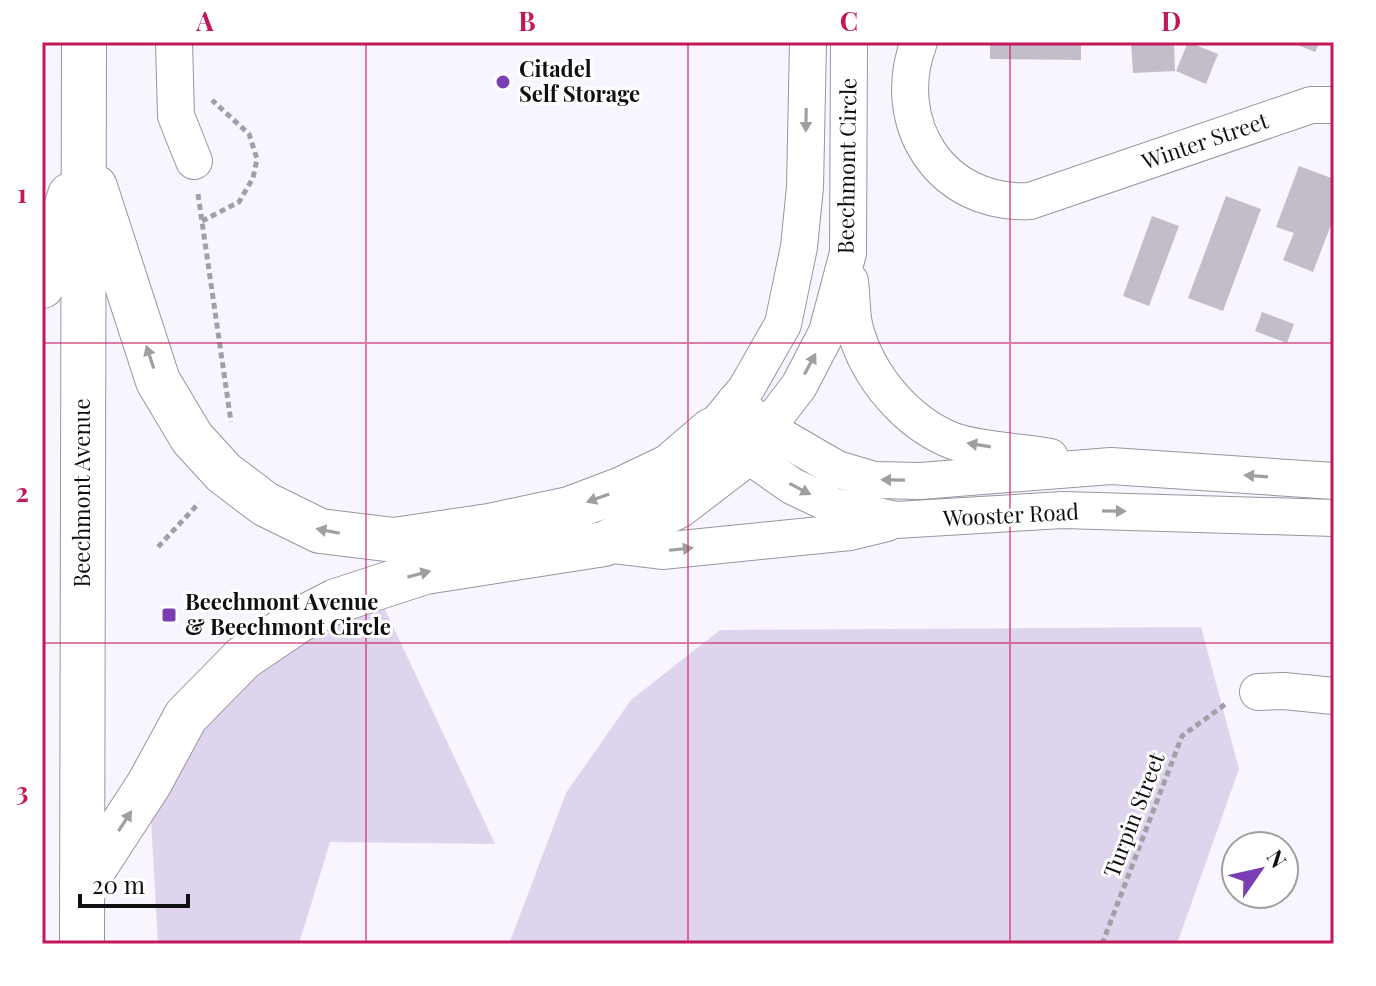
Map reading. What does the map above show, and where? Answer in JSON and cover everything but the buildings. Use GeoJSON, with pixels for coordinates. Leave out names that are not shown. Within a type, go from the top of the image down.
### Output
{"type":"FeatureCollection","features":[{"type":"Feature","properties":{"kind":"highway","name":"Beechmont Avenue"},"geometry":{"type":"LineString","coordinates":[[82,944],[84,42]]}},
{"type":"Feature","properties":{"kind":"highway"},"geometry":{"type":"LineString","coordinates":[[42,286],[83,151]]}},
{"type":"Feature","properties":{"kind":"highway"},"geometry":{"type":"LineString","coordinates":[[83,151],[158,381],[192,438],[224,473],[265,504],[320,531],[394,540],[489,526],[569,509],[622,489],[740,429]]}},
{"type":"Feature","properties":{"kind":"highway"},"geometry":{"type":"LineString","coordinates":[[82,887],[149,784],[186,716],[243,658],[299,620],[336,601],[425,572],[604,544],[678,506],[740,429]]}},
{"type":"Feature","properties":{"kind":"street"},"geometry":{"type":"LineString","coordinates":[[174,42],[176,116],[194,161]]}},
{"type":"Feature","properties":{"kind":"street"},"geometry":{"type":"LineString","coordinates":[[740,429],[783,324],[799,247],[805,187],[808,42]]}},
{"type":"Feature","properties":{"kind":"street","name":"Beechmont Circle"},"geometry":{"type":"LineString","coordinates":[[740,429],[799,386],[827,332],[848,253],[849,42]]}},
{"type":"Feature","properties":{"kind":"street","name":"Winter Street"},"geometry":{"type":"LineString","coordinates":[[919,42],[913,58],[909,92],[911,115],[930,157],[955,181],[985,196],[1030,201],[1311,105],[1334,105]]}},
{"type":"Feature","properties":{"kind":"street"},"geometry":{"type":"LineString","coordinates":[[848,253],[855,328],[867,359],[901,407],[927,428],[955,442],[1111,466]]}},
{"type":"Feature","properties":{"kind":"street","name":"Wooster Road"},"geometry":{"type":"LineString","coordinates":[[740,429],[837,469],[874,480],[920,481],[1111,466],[1334,481]]}},
{"type":"Feature","properties":{"kind":"street","name":"Wooster Road"},"geometry":{"type":"LineString","coordinates":[[740,429],[792,486],[834,506],[896,520],[1063,510],[1334,518]]}},
{"type":"Feature","properties":{"kind":"street"},"geometry":{"type":"LineString","coordinates":[[604,544],[662,551],[850,532],[896,520]]}},
{"type":"Feature","properties":{"kind":"street"},"geometry":{"type":"LineString","coordinates":[[1258,692],[1334,696]]}},
{"type":"Feature","properties":{"kind":"path"},"geometry":{"type":"LineString","coordinates":[[202,221],[239,202],[253,178],[257,159],[249,134],[208,96]]}},
{"type":"Feature","properties":{"kind":"path"},"geometry":{"type":"LineString","coordinates":[[194,161],[232,424]]}},
{"type":"Feature","properties":{"kind":"path"},"geometry":{"type":"LineString","coordinates":[[158,547],[204,497]]}},
{"type":"Feature","properties":{"kind":"path","name":"Turpin Street"},"geometry":{"type":"LineString","coordinates":[[1102,944],[1182,736],[1223,705],[1258,692]]}},
{"type":"Feature","properties":{"kind":"shaded area"},"geometry":{"type":"Polygon","coordinates":[[[375,588],[495,844],[330,842],[299,944],[158,944],[149,784],[186,716],[375,588]]]}},
{"type":"Feature","properties":{"kind":"shaded area"},"geometry":{"type":"Polygon","coordinates":[[[1201,627],[1239,769],[1177,944],[509,944],[566,793],[631,700],[720,630],[1201,627]]]}},
{"type":"Feature","properties":{"kind":"place","name":"Citadel Self Storage"},"geometry":{"type":"Point","coordinates":[503,82]}},
{"type":"Feature","properties":{"kind":"place","name":"Beechmont Avenue & Beechmont Circle"},"geometry":{"type":"Point","coordinates":[169,615]}}]}
